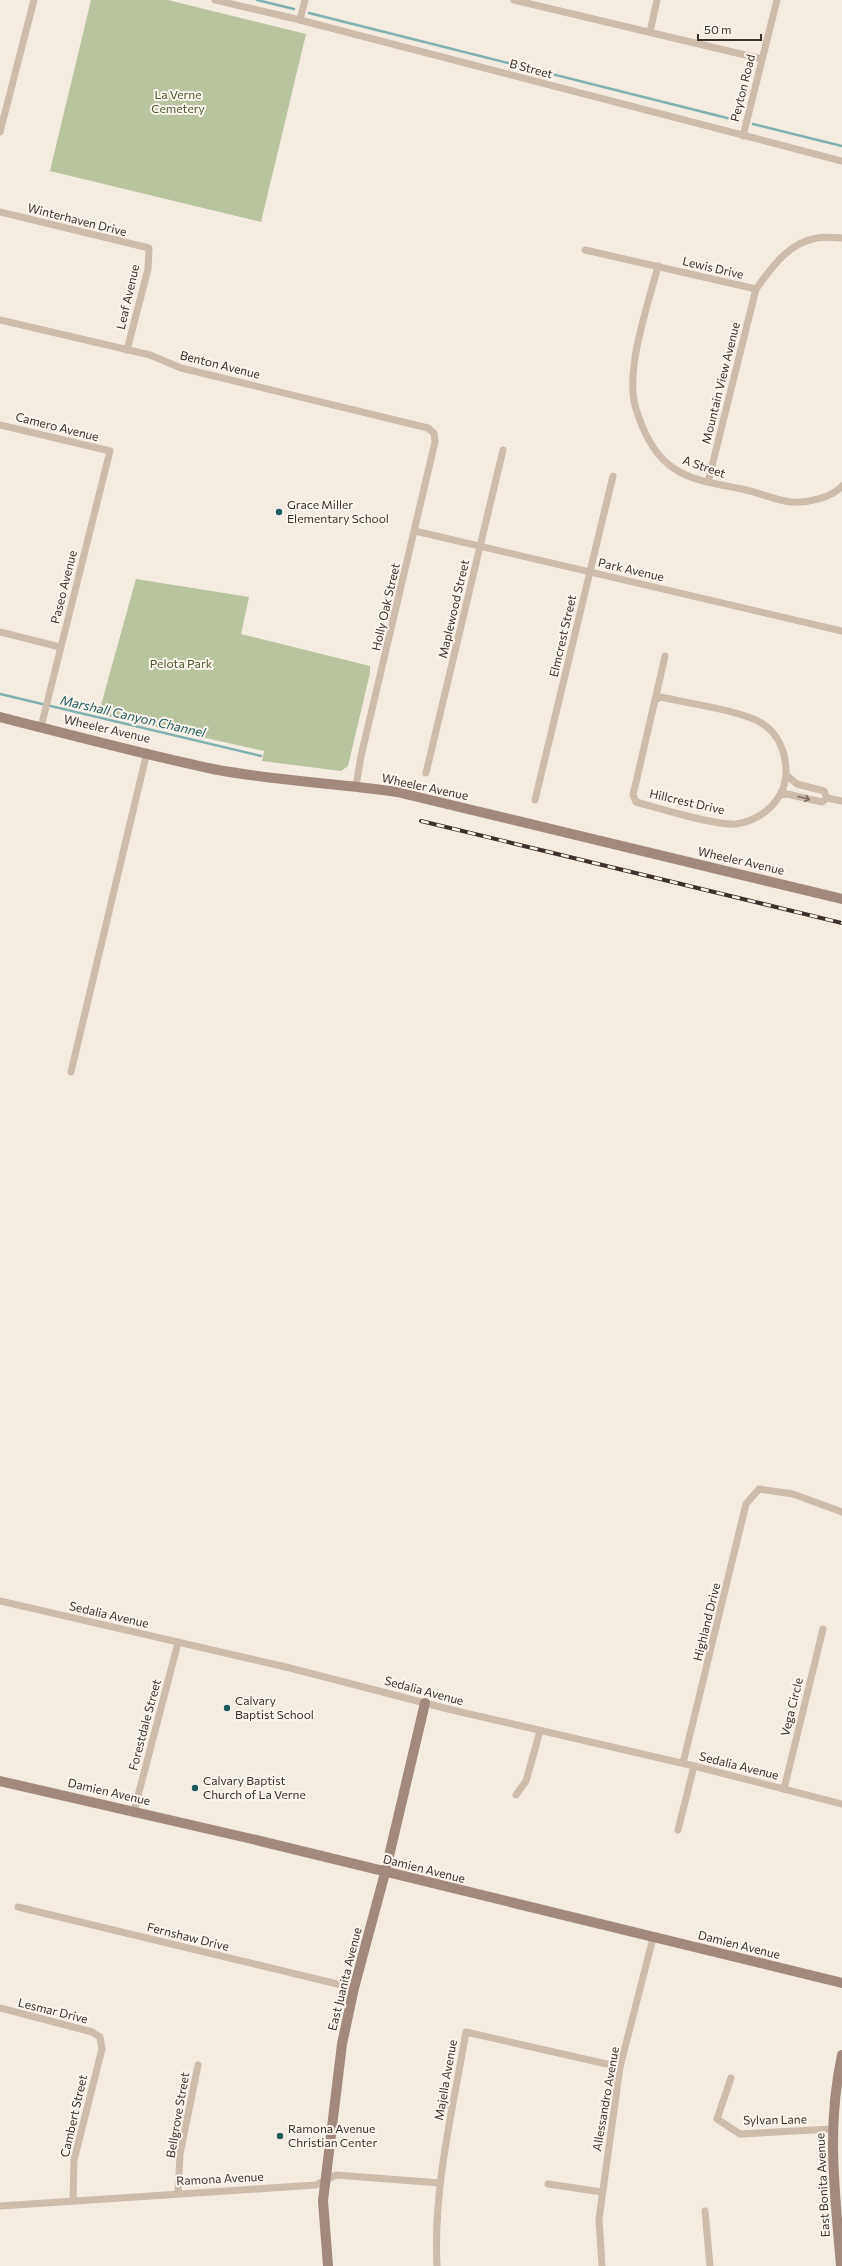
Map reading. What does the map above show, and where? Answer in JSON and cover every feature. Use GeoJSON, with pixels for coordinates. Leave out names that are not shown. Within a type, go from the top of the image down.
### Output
{"type":"FeatureCollection","features":[{"type":"Feature","properties":{"kind":"main road","name":"Wheeler Avenue"},"geometry":{"type":"LineString","coordinates":[[0,717],[212,768],[262,777],[356,786],[397,792],[842,899]]}},
{"type":"Feature","properties":{"kind":"main road","name":"East Juanita Avenue"},"geometry":{"type":"LineString","coordinates":[[328,2266],[323,2201],[336,2076],[354,1988],[385,1873],[425,1703]]}},
{"type":"Feature","properties":{"kind":"main road","name":"Damien Avenue"},"geometry":{"type":"LineString","coordinates":[[0,1781],[134,1811],[842,1983]]}},
{"type":"Feature","properties":{"kind":"main road","name":"East Bonita Avenue"},"geometry":{"type":"LineString","coordinates":[[841,2266],[832,2129],[837,2079],[842,2055]]}},
{"type":"Feature","properties":{"kind":"street"},"geometry":{"type":"LineString","coordinates":[[0,132],[3,108],[34,0]]}},
{"type":"Feature","properties":{"kind":"street","name":"B Street"},"geometry":{"type":"LineString","coordinates":[[215,0],[300,20],[842,161]]}},
{"type":"Feature","properties":{"kind":"street"},"geometry":{"type":"LineString","coordinates":[[300,20],[305,0]]}},
{"type":"Feature","properties":{"kind":"street"},"geometry":{"type":"LineString","coordinates":[[514,0],[541,3],[650,32],[762,59]]}},
{"type":"Feature","properties":{"kind":"street"},"geometry":{"type":"LineString","coordinates":[[650,32],[657,0]]}},
{"type":"Feature","properties":{"kind":"street","name":"Peyton Road"},"geometry":{"type":"LineString","coordinates":[[743,136],[777,0]]}},
{"type":"Feature","properties":{"kind":"street","name":"Winterhaven Drive"},"geometry":{"type":"LineString","coordinates":[[0,212],[149,248]]}},
{"type":"Feature","properties":{"kind":"street","name":"Lewis Drive"},"geometry":{"type":"LineString","coordinates":[[585,250],[756,289],[779,258],[797,246],[817,238],[842,238]]}},
{"type":"Feature","properties":{"kind":"street","name":"Leaf Avenue"},"geometry":{"type":"LineString","coordinates":[[127,350],[148,268],[149,248]]}},
{"type":"Feature","properties":{"kind":"street","name":"A Street"},"geometry":{"type":"LineString","coordinates":[[658,266],[635,358],[632,384],[635,408],[644,431],[667,464],[681,474],[791,502],[817,499],[838,491],[842,486]]}},
{"type":"Feature","properties":{"kind":"street","name":"Mountain View Avenue"},"geometry":{"type":"LineString","coordinates":[[708,482],[756,289]]}},
{"type":"Feature","properties":{"kind":"street","name":"Benton Avenue"},"geometry":{"type":"LineString","coordinates":[[0,320],[150,355],[181,368],[428,428],[434,433]]}},
{"type":"Feature","properties":{"kind":"street","name":"Camero Avenue"},"geometry":{"type":"LineString","coordinates":[[0,425],[110,451]]}},
{"type":"Feature","properties":{"kind":"street","name":"Holly Oak Street"},"geometry":{"type":"LineString","coordinates":[[356,786],[361,756],[435,442],[434,433]]}},
{"type":"Feature","properties":{"kind":"street","name":"Maplewood Street"},"geometry":{"type":"LineString","coordinates":[[426,773],[504,450]]}},
{"type":"Feature","properties":{"kind":"street","name":"Paseo Avenue"},"geometry":{"type":"LineString","coordinates":[[41,727],[110,451]]}},
{"type":"Feature","properties":{"kind":"street","name":"Elmcrest Street"},"geometry":{"type":"LineString","coordinates":[[535,800],[613,476]]}},
{"type":"Feature","properties":{"kind":"street","name":"Park Avenue"},"geometry":{"type":"LineString","coordinates":[[415,531],[842,631]]}},
{"type":"Feature","properties":{"kind":"street"},"geometry":{"type":"LineString","coordinates":[[0,632],[60,647]]}},
{"type":"Feature","properties":{"kind":"street","name":"Hillcrest Drive"},"geometry":{"type":"LineString","coordinates":[[655,700],[661,697],[750,718],[764,725],[776,736],[783,749],[786,761],[786,775],[780,795],[772,807],[754,819],[736,824],[720,822],[636,802],[633,795],[665,656]]}},
{"type":"Feature","properties":{"kind":"street"},"geometry":{"type":"LineString","coordinates":[[72,1072],[148,752]]}},
{"type":"Feature","properties":{"kind":"street"},"geometry":{"type":"LineString","coordinates":[[786,775],[797,784],[824,791],[827,798]]}},
{"type":"Feature","properties":{"kind":"street"},"geometry":{"type":"LineString","coordinates":[[780,795],[787,794],[822,802],[827,798],[842,801]]}},
{"type":"Feature","properties":{"kind":"street","name":"Highland Drive"},"geometry":{"type":"LineString","coordinates":[[683,1763],[746,1504],[760,1489],[793,1494],[842,1510]]}},
{"type":"Feature","properties":{"kind":"street","name":"Sedalia Avenue"},"geometry":{"type":"LineString","coordinates":[[0,1601],[290,1668],[540,1731],[683,1763],[842,1804]]}},
{"type":"Feature","properties":{"kind":"street","name":"Vega Circle"},"geometry":{"type":"LineString","coordinates":[[784,1789],[823,1629]]}},
{"type":"Feature","properties":{"kind":"street","name":"Forestdale Street"},"geometry":{"type":"LineString","coordinates":[[134,1811],[178,1643]]}},
{"type":"Feature","properties":{"kind":"street"},"geometry":{"type":"LineString","coordinates":[[516,1795],[526,1781],[540,1731]]}},
{"type":"Feature","properties":{"kind":"street"},"geometry":{"type":"LineString","coordinates":[[678,1830],[694,1766]]}},
{"type":"Feature","properties":{"kind":"street","name":"Fernshaw Drive"},"geometry":{"type":"LineString","coordinates":[[18,1907],[354,1988]]}},
{"type":"Feature","properties":{"kind":"street","name":"Allessandro Avenue"},"geometry":{"type":"LineString","coordinates":[[602,2266],[598,2219],[620,2067],[653,1938]]}},
{"type":"Feature","properties":{"kind":"street","name":"Lesmar Drive"},"geometry":{"type":"LineString","coordinates":[[0,2008],[92,2032],[100,2037]]}},
{"type":"Feature","properties":{"kind":"street","name":"Majella Avenue"},"geometry":{"type":"LineString","coordinates":[[437,2266],[436,2241],[440,2183],[466,2032],[620,2067]]}},
{"type":"Feature","properties":{"kind":"street","name":"Cambert Street"},"geometry":{"type":"LineString","coordinates":[[73,2201],[74,2160],[102,2049],[100,2037]]}},
{"type":"Feature","properties":{"kind":"street","name":"Bellgrove Street"},"geometry":{"type":"LineString","coordinates":[[178,2193],[180,2154],[198,2065]]}},
{"type":"Feature","properties":{"kind":"street","name":"Sylvan Lane"},"geometry":{"type":"LineString","coordinates":[[731,2078],[718,2119],[740,2134],[832,2129]]}},
{"type":"Feature","properties":{"kind":"street","name":"Ramona Avenue"},"geometry":{"type":"LineString","coordinates":[[0,2206],[316,2185],[336,2175],[440,2183]]}},
{"type":"Feature","properties":{"kind":"street"},"geometry":{"type":"LineString","coordinates":[[548,2184],[602,2192]]}},
{"type":"Feature","properties":{"kind":"street"},"geometry":{"type":"LineString","coordinates":[[705,2211],[710,2266]]}},
{"type":"Feature","properties":{"kind":"green space","name":"La Verne Cemetery"},"geometry":{"type":"Polygon","coordinates":[[[91,0],[168,0],[306,34],[261,222],[50,171],[91,0]]]}},
{"type":"Feature","properties":{"kind":"green space","name":"Pelota Park"},"geometry":{"type":"Polygon","coordinates":[[[136,579],[249,597],[241,634],[370,666],[370,673],[348,766],[341,771],[262,761],[264,751],[103,715],[101,705],[136,579]]]}},
{"type":"Feature","properties":{"kind":"waterway"},"geometry":{"type":"LineString","coordinates":[[257,0],[294,9]]}},
{"type":"Feature","properties":{"kind":"waterway"},"geometry":{"type":"LineString","coordinates":[[309,13],[739,121]]}},
{"type":"Feature","properties":{"kind":"waterway"},"geometry":{"type":"LineString","coordinates":[[753,124],[842,146]]}},
{"type":"Feature","properties":{"kind":"waterway","name":"Marshall Canyon Channel"},"geometry":{"type":"LineString","coordinates":[[0,694],[261,756]]}},
{"type":"Feature","properties":{"kind":"railway"},"geometry":{"type":"LineString","coordinates":[[421,821],[842,923]]}},
{"type":"Feature","properties":{"kind":"place","name":"Grace Miller Elementary School"},"geometry":{"type":"Point","coordinates":[279,512]}},
{"type":"Feature","properties":{"kind":"place","name":"Calvary Baptist School"},"geometry":{"type":"Point","coordinates":[227,1708]}},
{"type":"Feature","properties":{"kind":"place","name":"Calvary Baptist Church of La Verne"},"geometry":{"type":"Point","coordinates":[195,1788]}},
{"type":"Feature","properties":{"kind":"place","name":"Ramona Avenue Christian Center"},"geometry":{"type":"Point","coordinates":[280,2136]}}]}
